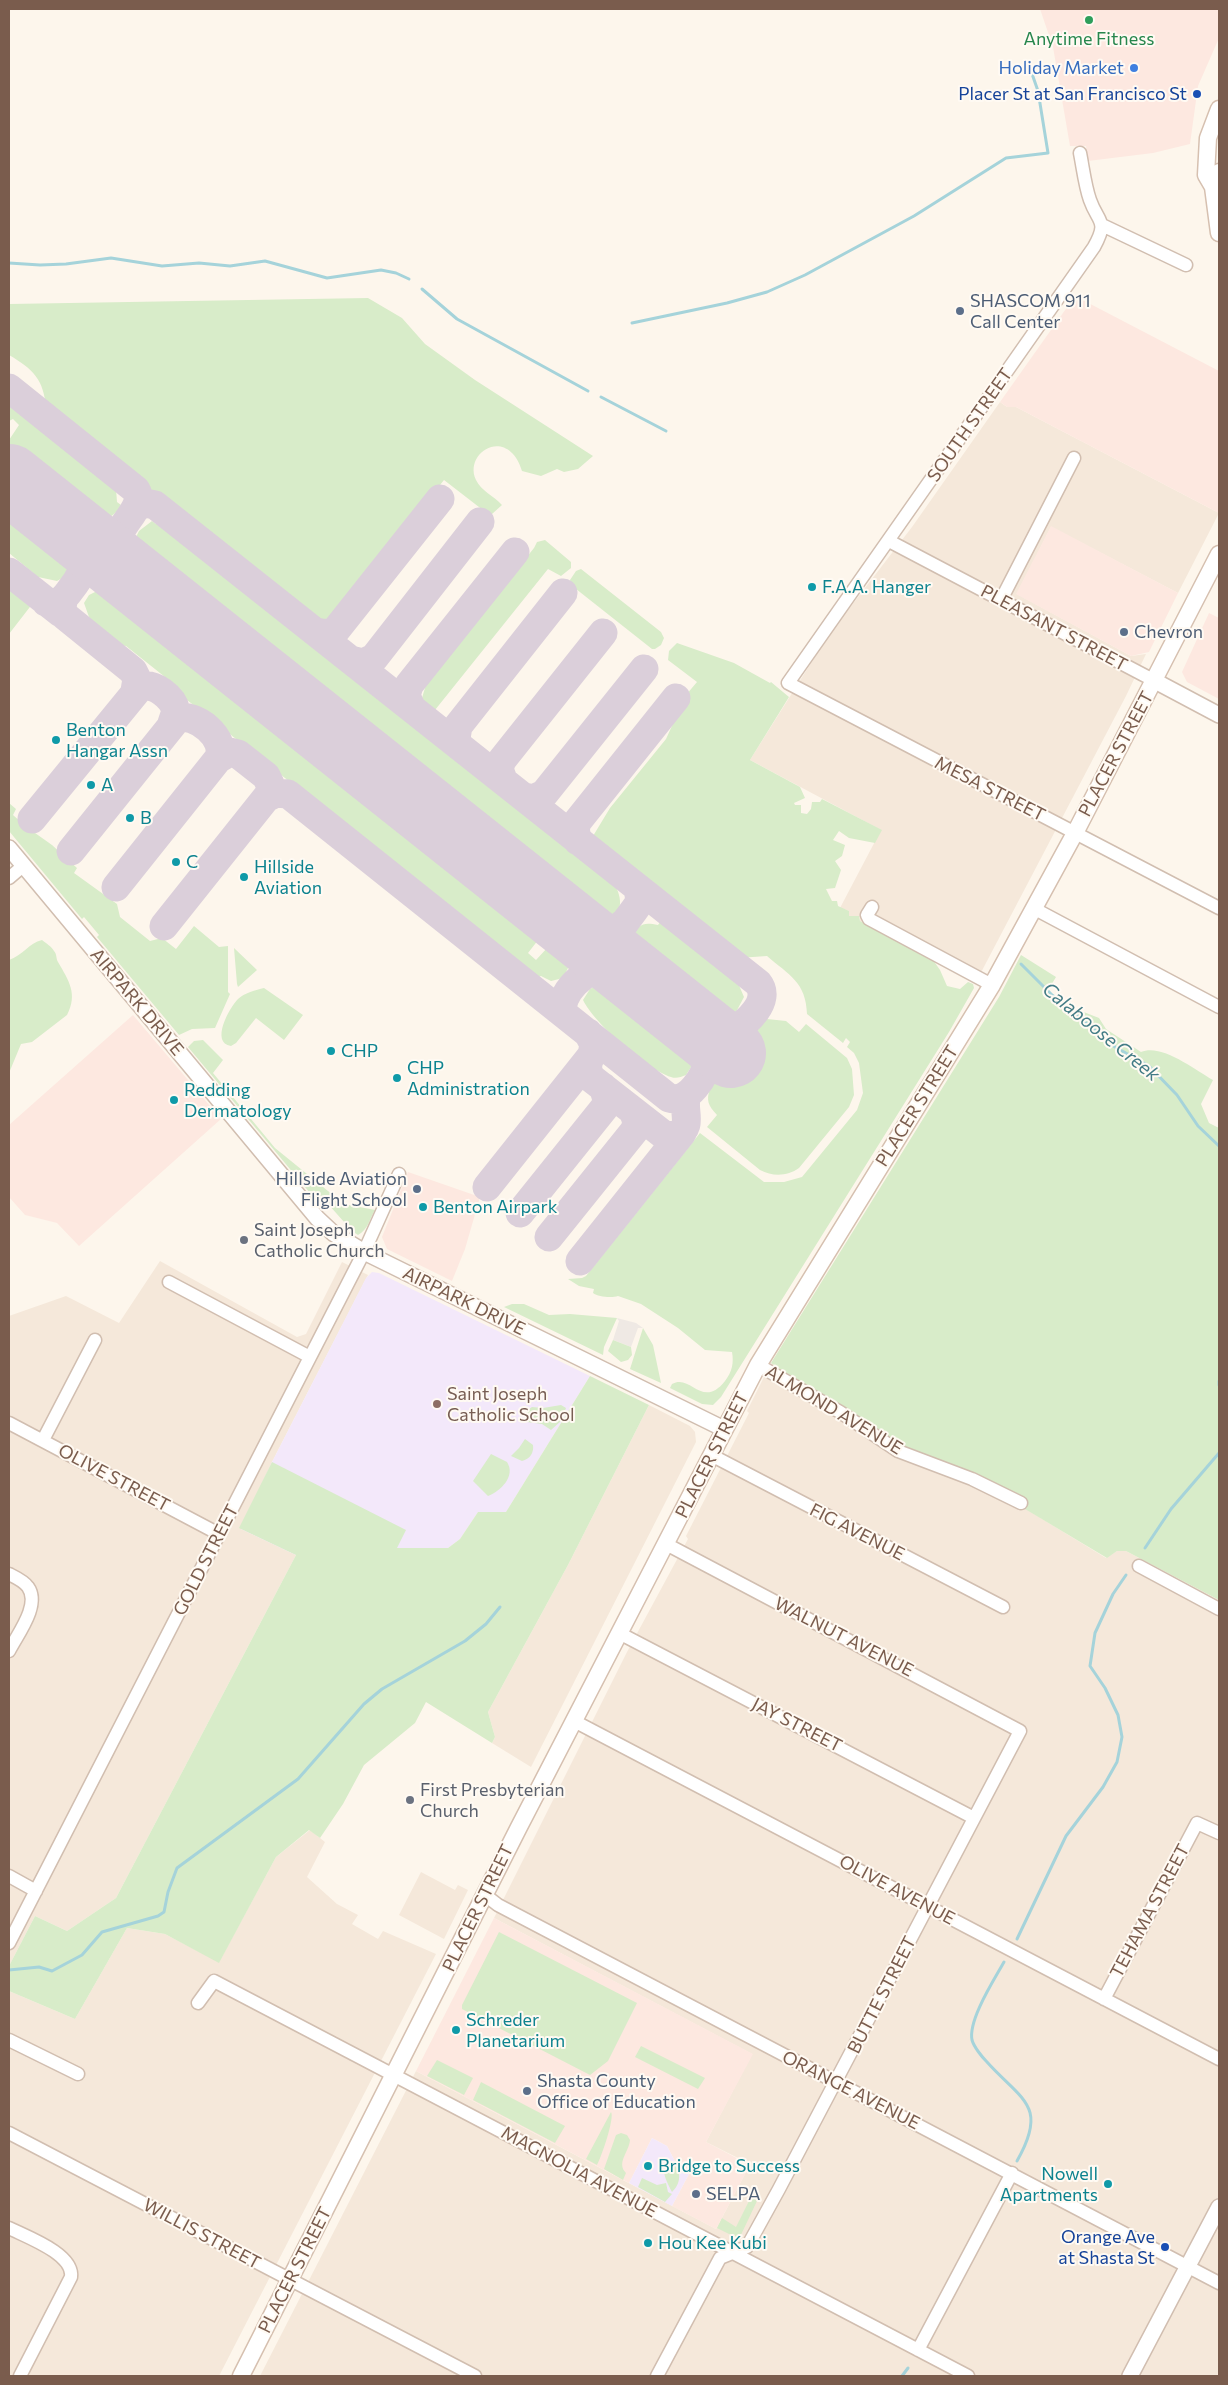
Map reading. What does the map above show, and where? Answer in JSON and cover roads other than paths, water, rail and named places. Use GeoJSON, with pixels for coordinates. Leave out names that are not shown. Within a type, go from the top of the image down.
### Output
{"type":"FeatureCollection","features":[{"type":"Feature","properties":{"kind":"main road"},"geometry":{"type":"LineString","coordinates":[[1218,118],[1208,138],[1206,175],[1216,179],[1219,233]]}},
{"type":"Feature","properties":{"kind":"main road","name":"PLACER STREET"},"geometry":{"type":"LineString","coordinates":[[241,2376],[619,1632],[758,1365],[992,985],[1075,833],[1219,554]]}},
{"type":"Feature","properties":{"kind":"street"},"geometry":{"type":"LineString","coordinates":[[1080,153],[1090,200],[1102,225],[1186,265]]}},
{"type":"Feature","properties":{"kind":"street","name":"SOUTH STREET"},"geometry":{"type":"LineString","coordinates":[[788,683],[1089,255],[1100,235],[1102,225]]}},
{"type":"Feature","properties":{"kind":"street"},"geometry":{"type":"LineString","coordinates":[[1001,600],[1074,458]]}},
{"type":"Feature","properties":{"kind":"street","name":"PLEASANT STREET"},"geometry":{"type":"LineString","coordinates":[[889,541],[1219,715]]}},
{"type":"Feature","properties":{"kind":"street","name":"MESA STREET"},"geometry":{"type":"LineString","coordinates":[[788,683],[1219,908]]}},
{"type":"Feature","properties":{"kind":"street","name":"AIRPARK DRIVE"},"geometry":{"type":"LineString","coordinates":[[9,848],[317,1218],[334,1234],[364,1252],[724,1429]]}},
{"type":"Feature","properties":{"kind":"street"},"geometry":{"type":"LineString","coordinates":[[9,878],[23,866]]}},
{"type":"Feature","properties":{"kind":"street"},"geometry":{"type":"LineString","coordinates":[[872,907],[867,915],[869,919],[992,985]]}},
{"type":"Feature","properties":{"kind":"street"},"geometry":{"type":"LineString","coordinates":[[1033,908],[1219,1007]]}},
{"type":"Feature","properties":{"kind":"street","name":"GOLD STREET"},"geometry":{"type":"LineString","coordinates":[[9,1943],[364,1252],[399,1174]]}},
{"type":"Feature","properties":{"kind":"street"},"geometry":{"type":"LineString","coordinates":[[169,1282],[310,1357]]}},
{"type":"Feature","properties":{"kind":"street"},"geometry":{"type":"LineString","coordinates":[[43,1440],[95,1340]]}},
{"type":"Feature","properties":{"kind":"street","name":"ALMOND AVENUE"},"geometry":{"type":"LineString","coordinates":[[758,1365],[823,1402],[898,1451],[972,1479],[1021,1503]]}},
{"type":"Feature","properties":{"kind":"street","name":"OLIVE STREET"},"geometry":{"type":"LineString","coordinates":[[9,1422],[219,1534]]}},
{"type":"Feature","properties":{"kind":"street","name":"FIG AVENUE"},"geometry":{"type":"LineString","coordinates":[[712,1455],[1002,1608]]}},
{"type":"Feature","properties":{"kind":"street","name":"WALNUT AVENUE"},"geometry":{"type":"LineString","coordinates":[[666,1544],[1020,1731]]}},
{"type":"Feature","properties":{"kind":"street"},"geometry":{"type":"LineString","coordinates":[[1139,1566],[1219,1609]]}},
{"type":"Feature","properties":{"kind":"street"},"geometry":{"type":"LineString","coordinates":[[9,1574],[27,1585],[32,1596],[32,1605],[9,1651]]}},
{"type":"Feature","properties":{"kind":"street","name":"JAY STREET"},"geometry":{"type":"LineString","coordinates":[[619,1632],[974,1818]]}},
{"type":"Feature","properties":{"kind":"street","name":"OLIVE AVENUE"},"geometry":{"type":"LineString","coordinates":[[574,1721],[1219,2059]]}},
{"type":"Feature","properties":{"kind":"street","name":"BUTTE STREET"},"geometry":{"type":"LineString","coordinates":[[657,2376],[719,2260],[746,2247],[836,2083],[1020,1731]]}},
{"type":"Feature","properties":{"kind":"street","name":"TEHAMA STREET"},"geometry":{"type":"LineString","coordinates":[[1104,1999],[1197,1823],[1219,1833]]}},
{"type":"Feature","properties":{"kind":"street"},"geometry":{"type":"LineString","coordinates":[[9,1876],[36,1891]]}},
{"type":"Feature","properties":{"kind":"street","name":"ORANGE AVENUE"},"geometry":{"type":"LineString","coordinates":[[485,1895],[498,1905],[1219,2283]]}},
{"type":"Feature","properties":{"kind":"street","name":"MAGNOLIA AVENUE"},"geometry":{"type":"LineString","coordinates":[[198,2003],[214,1982],[968,2376]]}},
{"type":"Feature","properties":{"kind":"street"},"geometry":{"type":"LineString","coordinates":[[9,2040],[78,2074]]}},
{"type":"Feature","properties":{"kind":"street","name":"WILLIS STREET"},"geometry":{"type":"LineString","coordinates":[[9,2133],[475,2376]]}},
{"type":"Feature","properties":{"kind":"street"},"geometry":{"type":"LineString","coordinates":[[918,2350],[1012,2173]]}},
{"type":"Feature","properties":{"kind":"street"},"geometry":{"type":"LineString","coordinates":[[1130,2376],[1219,2207]]}},
{"type":"Feature","properties":{"kind":"street"},"geometry":{"type":"LineString","coordinates":[[9,2228],[57,2253],[68,2262],[72,2277],[20,2376]]}},
{"type":"Feature","properties":{"kind":"waterway"},"geometry":{"type":"LineString","coordinates":[[632,323],[727,303],[767,292],[805,275],[914,216],[1006,158],[1048,153],[1038,91],[1030,68]]}},
{"type":"Feature","properties":{"kind":"waterway"},"geometry":{"type":"LineString","coordinates":[[9,263],[66,264],[111,258],[162,266],[199,263],[230,266],[265,261],[327,278],[381,270],[396,273],[409,279]]}},
{"type":"Feature","properties":{"kind":"waterway"},"geometry":{"type":"LineString","coordinates":[[422,289],[457,319],[588,391]]}},
{"type":"Feature","properties":{"kind":"waterway"},"geometry":{"type":"LineString","coordinates":[[601,397],[666,431]]}},
{"type":"Feature","properties":{"kind":"waterway","name":"Calaboose Creek"},"geometry":{"type":"LineString","coordinates":[[1021,964],[1052,995],[1115,1047],[1149,1066],[1177,1095],[1198,1126],[1219,1146]]}},
{"type":"Feature","properties":{"kind":"waterway","name":"Calaboose Creek"},"geometry":{"type":"LineString","coordinates":[[1145,1548],[1171,1509],[1219,1453]]}},
{"type":"Feature","properties":{"kind":"waterway","name":"Calaboose Creek"},"geometry":{"type":"LineString","coordinates":[[1017,1939],[1066,1836],[1103,1787],[1117,1762],[1122,1737],[1118,1715],[1105,1688],[1090,1666],[1095,1633],[1113,1594],[1126,1575]]}},
{"type":"Feature","properties":{"kind":"waterway"},"geometry":{"type":"LineString","coordinates":[[9,1970],[39,1967],[52,1971],[82,1955],[102,1932],[158,1916],[164,1912],[168,1892],[177,1868],[298,1779],[364,1704],[382,1689],[465,1641],[486,1624],[500,1607]]}},
{"type":"Feature","properties":{"kind":"waterway","name":"Calaboose Creek"},"geometry":{"type":"LineString","coordinates":[[1004,1962],[978,2011],[974,2022],[972,2040],[976,2049],[1020,2095],[1031,2115],[1031,2127],[1017,2161]]}},
{"type":"Feature","properties":{"kind":"waterway","name":"Calaboose Creek"},"geometry":{"type":"LineString","coordinates":[[902,2376],[908,2368]]}},
{"type":"Feature","properties":{"kind":"place","name":"Anytime Fitness"},"geometry":{"type":"Point","coordinates":[1089,20]}},
{"type":"Feature","properties":{"kind":"place","name":"Holiday Market"},"geometry":{"type":"Point","coordinates":[1134,68]}},
{"type":"Feature","properties":{"kind":"place","name":"Placer St at San Francisco St"},"geometry":{"type":"Point","coordinates":[1197,94]}},
{"type":"Feature","properties":{"kind":"place","name":"SHASCOM 911 Call Center"},"geometry":{"type":"Point","coordinates":[960,311]}},
{"type":"Feature","properties":{"kind":"place","name":"F.A.A. Hanger"},"geometry":{"type":"Point","coordinates":[812,587]}},
{"type":"Feature","properties":{"kind":"place","name":"Chevron"},"geometry":{"type":"Point","coordinates":[1124,632]}},
{"type":"Feature","properties":{"kind":"place","name":"Benton Hangar Assn"},"geometry":{"type":"Point","coordinates":[56,740]}},
{"type":"Feature","properties":{"kind":"place","name":"A"},"geometry":{"type":"Point","coordinates":[91,785]}},
{"type":"Feature","properties":{"kind":"place","name":"B"},"geometry":{"type":"Point","coordinates":[130,818]}},
{"type":"Feature","properties":{"kind":"place","name":"C"},"geometry":{"type":"Point","coordinates":[176,862]}},
{"type":"Feature","properties":{"kind":"place","name":"Hillside Aviation"},"geometry":{"type":"Point","coordinates":[244,877]}},
{"type":"Feature","properties":{"kind":"place","name":"CHP"},"geometry":{"type":"Point","coordinates":[331,1051]}},
{"type":"Feature","properties":{"kind":"place","name":"CHP Administration"},"geometry":{"type":"Point","coordinates":[397,1078]}},
{"type":"Feature","properties":{"kind":"place","name":"Redding Dermatology"},"geometry":{"type":"Point","coordinates":[174,1100]}},
{"type":"Feature","properties":{"kind":"place","name":"Hillside Aviation Flight School"},"geometry":{"type":"Point","coordinates":[417,1189]}},
{"type":"Feature","properties":{"kind":"place","name":"Benton Airpark"},"geometry":{"type":"Point","coordinates":[423,1207]}},
{"type":"Feature","properties":{"kind":"place","name":"Saint Joseph Catholic Church"},"geometry":{"type":"Point","coordinates":[244,1240]}},
{"type":"Feature","properties":{"kind":"place","name":"Saint Joseph Catholic School"},"geometry":{"type":"Point","coordinates":[437,1404]}},
{"type":"Feature","properties":{"kind":"place","name":"First Presbyterian Church"},"geometry":{"type":"Point","coordinates":[410,1800]}},
{"type":"Feature","properties":{"kind":"place","name":"Schreder Planetarium"},"geometry":{"type":"Point","coordinates":[456,2030]}},
{"type":"Feature","properties":{"kind":"place","name":"Shasta County Office of Education"},"geometry":{"type":"Point","coordinates":[527,2091]}},
{"type":"Feature","properties":{"kind":"place","name":"Bridge to Success"},"geometry":{"type":"Point","coordinates":[648,2166]}},
{"type":"Feature","properties":{"kind":"place","name":"Nowell Apartments"},"geometry":{"type":"Point","coordinates":[1108,2184]}},
{"type":"Feature","properties":{"kind":"place","name":"SELPA"},"geometry":{"type":"Point","coordinates":[696,2194]}},
{"type":"Feature","properties":{"kind":"place","name":"Hou Kee Kubi"},"geometry":{"type":"Point","coordinates":[648,2243]}},
{"type":"Feature","properties":{"kind":"place","name":"Orange Ave at Shasta St"},"geometry":{"type":"Point","coordinates":[1165,2247]}}]}
